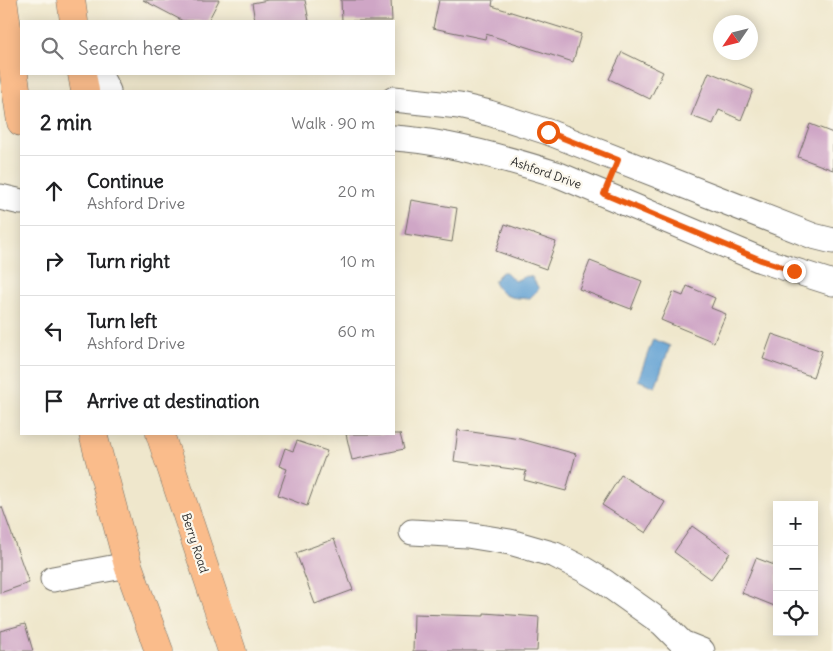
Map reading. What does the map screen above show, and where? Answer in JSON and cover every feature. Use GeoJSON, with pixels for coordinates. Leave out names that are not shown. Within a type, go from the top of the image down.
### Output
{"type":"FeatureCollection","features":[{"type":"Feature","properties":{"kind":"highway"},"geometry":{"type":"LineString","coordinates":[[2,0],[20,116]]}},
{"type":"Feature","properties":{"kind":"highway"},"geometry":{"type":"LineString","coordinates":[[71,0],[74,20]]}},
{"type":"Feature","properties":{"kind":"highway"},"geometry":{"type":"LineString","coordinates":[[82,75],[85,90]]}},
{"type":"Feature","properties":{"kind":"highway"},"geometry":{"type":"LineString","coordinates":[[93,435],[128,565],[159,651]]}},
{"type":"Feature","properties":{"kind":"highway","name":"Berry Road"},"geometry":{"type":"LineString","coordinates":[[160,435],[232,651]]}},
{"type":"Feature","properties":{"kind":"street"},"geometry":{"type":"LineString","coordinates":[[100,75],[107,90]]}},
{"type":"Feature","properties":{"kind":"street"},"geometry":{"type":"LineString","coordinates":[[395,99],[459,106],[489,113],[548,132],[813,236],[833,241]]}},
{"type":"Feature","properties":{"kind":"street","name":"Ashford Drive"},"geometry":{"type":"LineString","coordinates":[[395,138],[446,146],[559,175],[761,260],[833,283]]}},
{"type":"Feature","properties":{"kind":"street"},"geometry":{"type":"LineString","coordinates":[[604,194],[618,160]]}},
{"type":"Feature","properties":{"kind":"street"},"geometry":{"type":"LineString","coordinates":[[0,197],[20,202]]}},
{"type":"Feature","properties":{"kind":"street"},"geometry":{"type":"LineString","coordinates":[[412,532],[473,536],[510,542],[555,555],[583,569],[620,592],[662,623],[687,648]]}},
{"type":"Feature","properties":{"kind":"street"},"geometry":{"type":"LineString","coordinates":[[54,579],[128,565]]}},
{"type":"Feature","properties":{"kind":"water"},"geometry":{"type":"Polygon","coordinates":[[[502,272],[506,272],[515,281],[526,276],[532,277],[539,289],[530,298],[514,298],[509,296],[500,291],[494,282],[502,272]]]}},
{"type":"Feature","properties":{"kind":"water"},"geometry":{"type":"Polygon","coordinates":[[[653,339],[670,346],[655,387],[638,380],[653,339]]]}},
{"type":"Feature","properties":{"kind":"building"},"geometry":{"type":"Polygon","coordinates":[[[143,0],[219,0],[209,20],[181,20],[143,0]]]}},
{"type":"Feature","properties":{"kind":"building"},"geometry":{"type":"Polygon","coordinates":[[[268,0],[305,0],[309,20],[255,20],[252,3],[268,0]]]}},
{"type":"Feature","properties":{"kind":"building"},"geometry":{"type":"Polygon","coordinates":[[[341,0],[391,0],[392,20],[342,20],[341,0]]]}},
{"type":"Feature","properties":{"kind":"building"},"geometry":{"type":"Polygon","coordinates":[[[439,0],[493,0],[492,6],[581,34],[573,62],[486,34],[485,39],[433,28],[439,0]]]}},
{"type":"Feature","properties":{"kind":"building"},"geometry":{"type":"Polygon","coordinates":[[[622,52],[663,72],[650,99],[609,79],[622,52]]]}},
{"type":"Feature","properties":{"kind":"building"},"geometry":{"type":"Polygon","coordinates":[[[709,72],[753,90],[741,120],[719,110],[713,124],[691,116],[709,72]]]}},
{"type":"Feature","properties":{"kind":"building"},"geometry":{"type":"Polygon","coordinates":[[[810,124],[833,133],[833,170],[798,157],[810,124]]]}},
{"type":"Feature","properties":{"kind":"building"},"geometry":{"type":"Polygon","coordinates":[[[411,200],[457,208],[452,242],[405,234],[411,200]]]}},
{"type":"Feature","properties":{"kind":"building"},"geometry":{"type":"Polygon","coordinates":[[[505,224],[556,242],[546,269],[496,251],[505,224]]]}},
{"type":"Feature","properties":{"kind":"building"},"geometry":{"type":"Polygon","coordinates":[[[590,261],[642,281],[631,309],[579,289],[590,261]]]}},
{"type":"Feature","properties":{"kind":"building"},"geometry":{"type":"Polygon","coordinates":[[[687,286],[715,298],[711,308],[726,314],[714,342],[661,320],[673,292],[683,296],[687,286]]]}},
{"type":"Feature","properties":{"kind":"building"},"geometry":{"type":"Polygon","coordinates":[[[772,334],[822,351],[813,377],[763,359],[772,334]]]}},
{"type":"Feature","properties":{"kind":"building"},"geometry":{"type":"Polygon","coordinates":[[[458,430],[521,439],[576,454],[566,491],[524,480],[526,471],[454,461],[458,430]]]}},
{"type":"Feature","properties":{"kind":"building"},"geometry":{"type":"Polygon","coordinates":[[[400,434],[404,449],[352,460],[346,435],[400,434]]]}},
{"type":"Feature","properties":{"kind":"building"},"geometry":{"type":"Polygon","coordinates":[[[297,441],[327,451],[307,506],[278,495],[287,469],[279,466],[285,448],[293,451],[297,441]]]}},
{"type":"Feature","properties":{"kind":"building"},"geometry":{"type":"Polygon","coordinates":[[[621,475],[665,502],[646,533],[602,505],[621,475]]]}},
{"type":"Feature","properties":{"kind":"building"},"geometry":{"type":"Polygon","coordinates":[[[0,507],[2,507],[29,583],[0,593],[0,507]]]}},
{"type":"Feature","properties":{"kind":"building"},"geometry":{"type":"Polygon","coordinates":[[[692,526],[730,553],[711,579],[674,552],[692,526]]]}},
{"type":"Feature","properties":{"kind":"building"},"geometry":{"type":"Polygon","coordinates":[[[334,539],[353,590],[315,604],[296,553],[334,539]]]}},
{"type":"Feature","properties":{"kind":"building"},"geometry":{"type":"Polygon","coordinates":[[[756,558],[773,564],[773,605],[742,593],[756,558]]]}},
{"type":"Feature","properties":{"kind":"building"},"geometry":{"type":"Polygon","coordinates":[[[484,613],[539,617],[537,651],[413,651],[414,614],[484,616],[484,613]]]}},
{"type":"Feature","properties":{"kind":"building"},"geometry":{"type":"Polygon","coordinates":[[[25,624],[33,651],[0,651],[0,631],[25,624]]]}},
{"type":"Feature","properties":{"kind":"route"},"geometry":{"type":"LineString","coordinates":[[548,132],[618,160],[604,194],[761,260],[794,271]]}}]}
